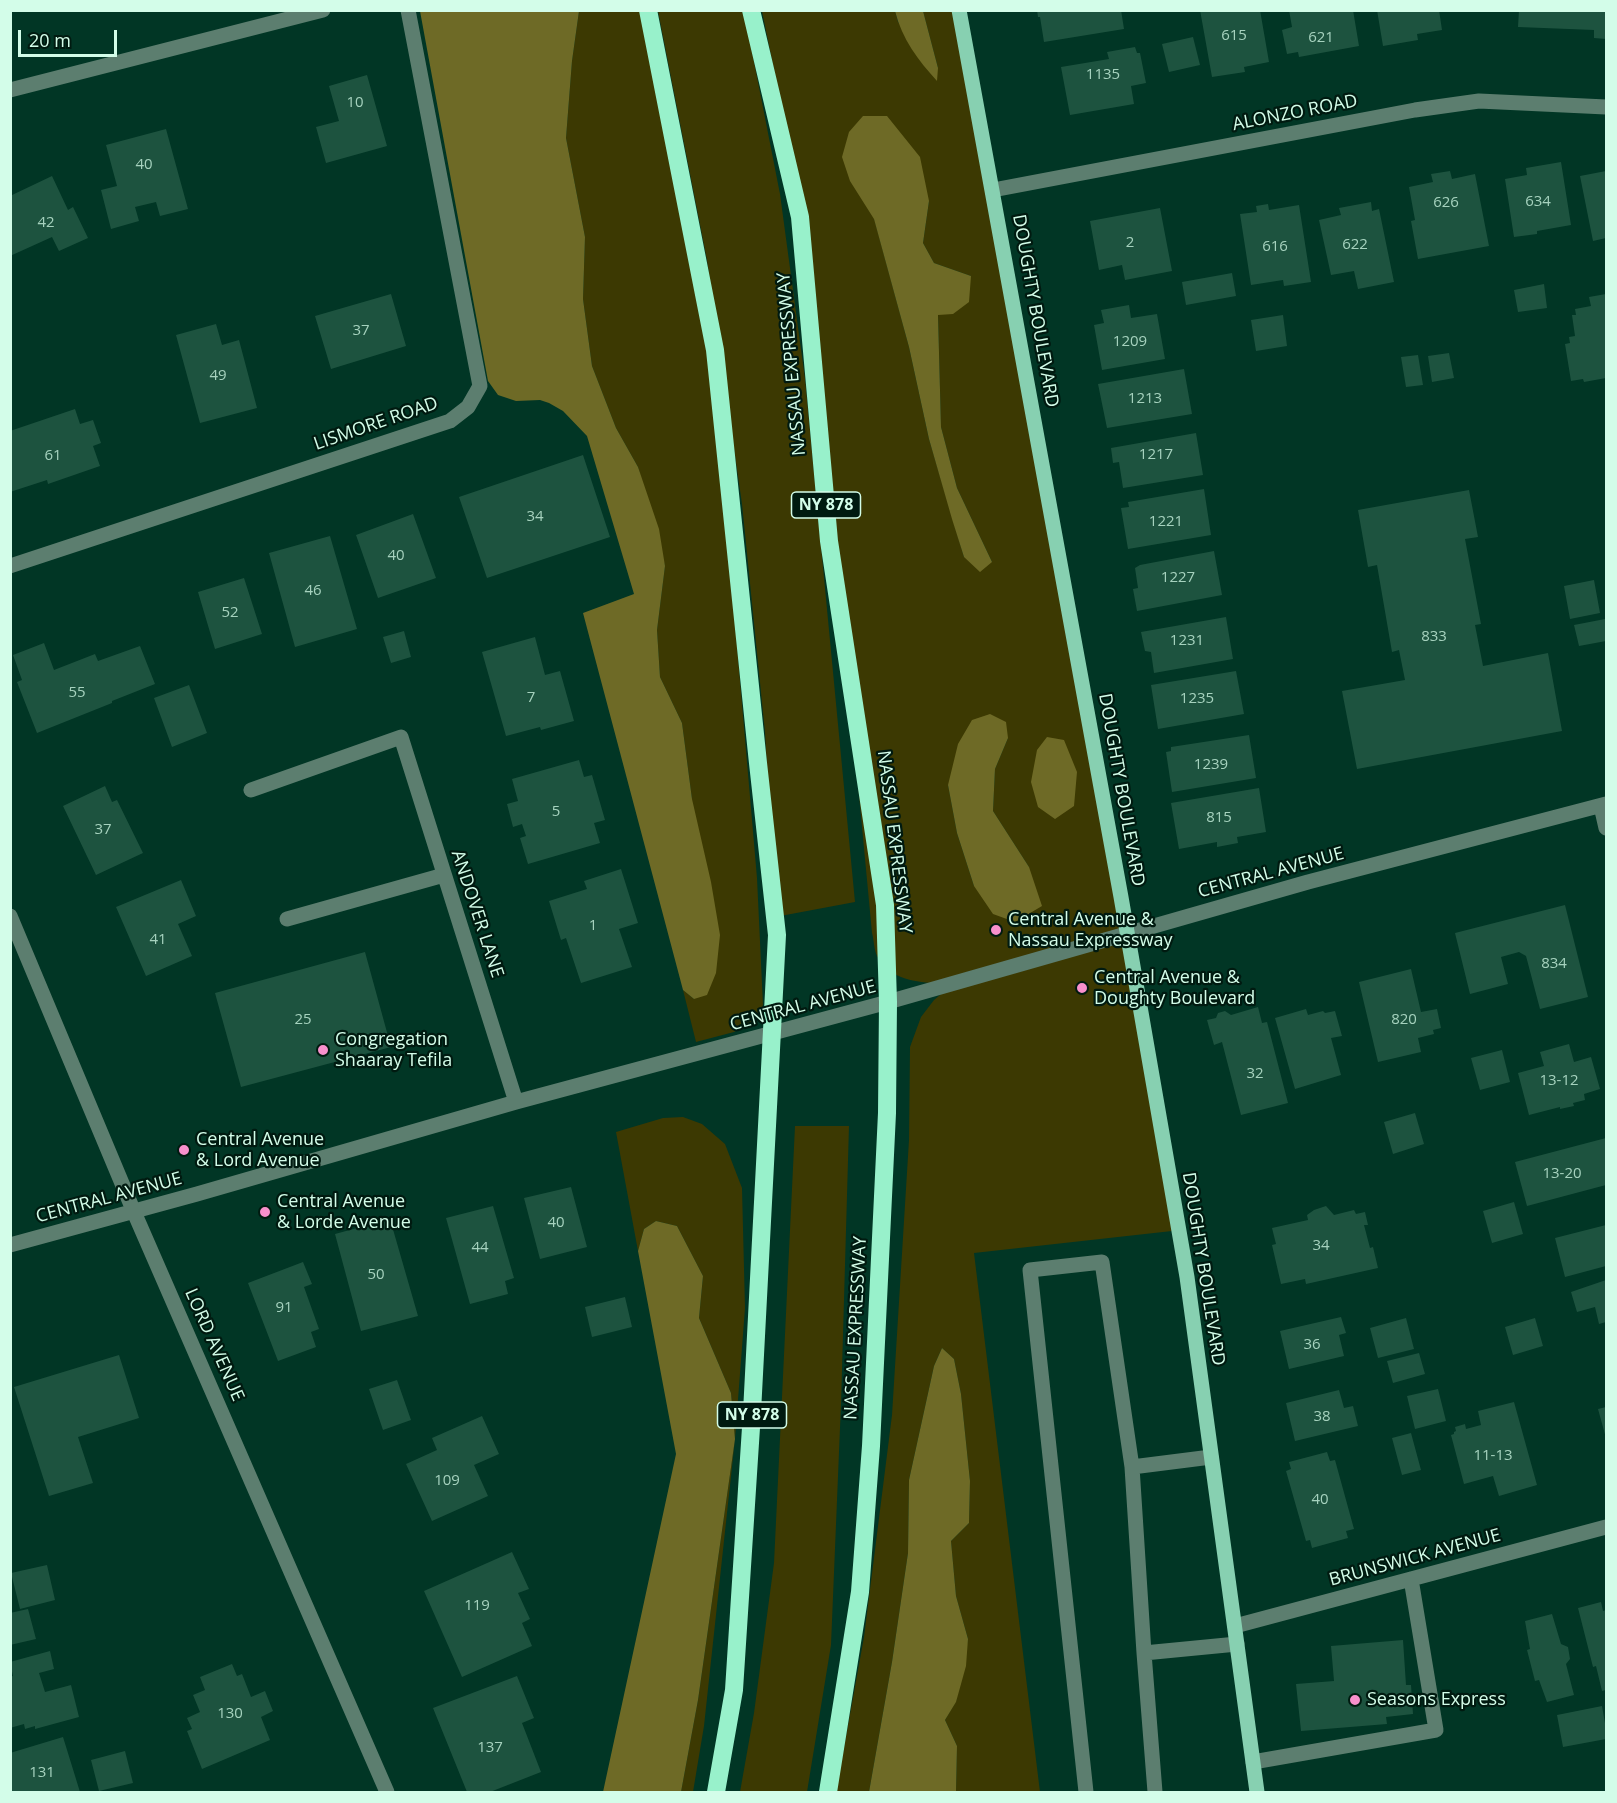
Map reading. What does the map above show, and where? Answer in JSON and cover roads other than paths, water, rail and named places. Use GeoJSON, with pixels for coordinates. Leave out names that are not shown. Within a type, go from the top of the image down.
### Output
{"type":"FeatureCollection","features":[{"type":"Feature","properties":{"kind":"highway","name":"NY 878"},"geometry":{"type":"LineString","coordinates":[[648,10],[715,350],[777,934],[752,1412],[734,1690],[716,1792]]}},
{"type":"Feature","properties":{"kind":"highway","name":"NASSAU EXPRESSWAY"},"geometry":{"type":"LineString","coordinates":[[751,10],[800,217],[829,540],[885,905],[888,1002],[887,1113],[871,1446],[861,1592],[828,1792]]}},
{"type":"Feature","properties":{"kind":"main road","name":"DOUGHTY BOULEVARD"},"geometry":{"type":"LineString","coordinates":[[959,10],[1127,933],[1187,1277],[1257,1792]]}},
{"type":"Feature","properties":{"kind":"street"},"geometry":{"type":"LineString","coordinates":[[10,90],[323,10]]}},
{"type":"Feature","properties":{"kind":"street","name":"LISMORE ROAD"},"geometry":{"type":"LineString","coordinates":[[10,566],[450,421],[468,407],[480,386],[408,10]]}},
{"type":"Feature","properties":{"kind":"street","name":"ALONZO ROAD"},"geometry":{"type":"LineString","coordinates":[[993,190],[1415,110],[1479,101],[1606,107]]}},
{"type":"Feature","properties":{"kind":"street","name":"ANDOVER LANE"},"geometry":{"type":"LineString","coordinates":[[251,790],[401,737],[516,1102]]}},
{"type":"Feature","properties":{"kind":"street"},"geometry":{"type":"LineString","coordinates":[[1604,805],[1606,828]]}},
{"type":"Feature","properties":{"kind":"street","name":"CENTRAL AVENUE"},"geometry":{"type":"LineString","coordinates":[[10,1245],[134,1212],[516,1102],[771,1035],[1308,882],[1604,805]]}},
{"type":"Feature","properties":{"kind":"street"},"geometry":{"type":"LineString","coordinates":[[288,919],[444,875]]}},
{"type":"Feature","properties":{"kind":"street","name":"LORD AVENUE"},"geometry":{"type":"LineString","coordinates":[[10,916],[382,1791]]}},
{"type":"Feature","properties":{"kind":"street"},"geometry":{"type":"LineString","coordinates":[[1086,1792],[1030,1270],[1102,1262],[1132,1467],[1155,1792]]}},
{"type":"Feature","properties":{"kind":"street"},"geometry":{"type":"LineString","coordinates":[[1132,1467],[1211,1457]]}},
{"type":"Feature","properties":{"kind":"street","name":"BRUNSWICK AVENUE"},"geometry":{"type":"LineString","coordinates":[[1234,1626],[1606,1527]]}},
{"type":"Feature","properties":{"kind":"street"},"geometry":{"type":"LineString","coordinates":[[1253,1762],[1436,1730],[1411,1579]]}},
{"type":"Feature","properties":{"kind":"street"},"geometry":{"type":"LineString","coordinates":[[1144,1653],[1237,1644]]}},
{"type":"Feature","properties":{"kind":"place","name":"Central Avenue & Nassau Expressway"},"geometry":{"type":"Point","coordinates":[996,930]}},
{"type":"Feature","properties":{"kind":"place","name":"Central Avenue & Doughty Boulevard"},"geometry":{"type":"Point","coordinates":[1082,988]}},
{"type":"Feature","properties":{"kind":"place","name":"Congregation Shaaray Tefila"},"geometry":{"type":"Point","coordinates":[323,1050]}},
{"type":"Feature","properties":{"kind":"place","name":"Central Avenue & Lord Avenue"},"geometry":{"type":"Point","coordinates":[184,1150]}},
{"type":"Feature","properties":{"kind":"place","name":"Central Avenue & Lorde Avenue"},"geometry":{"type":"Point","coordinates":[265,1212]}},
{"type":"Feature","properties":{"kind":"place","name":"Seasons Express"},"geometry":{"type":"Point","coordinates":[1355,1700]}}]}
